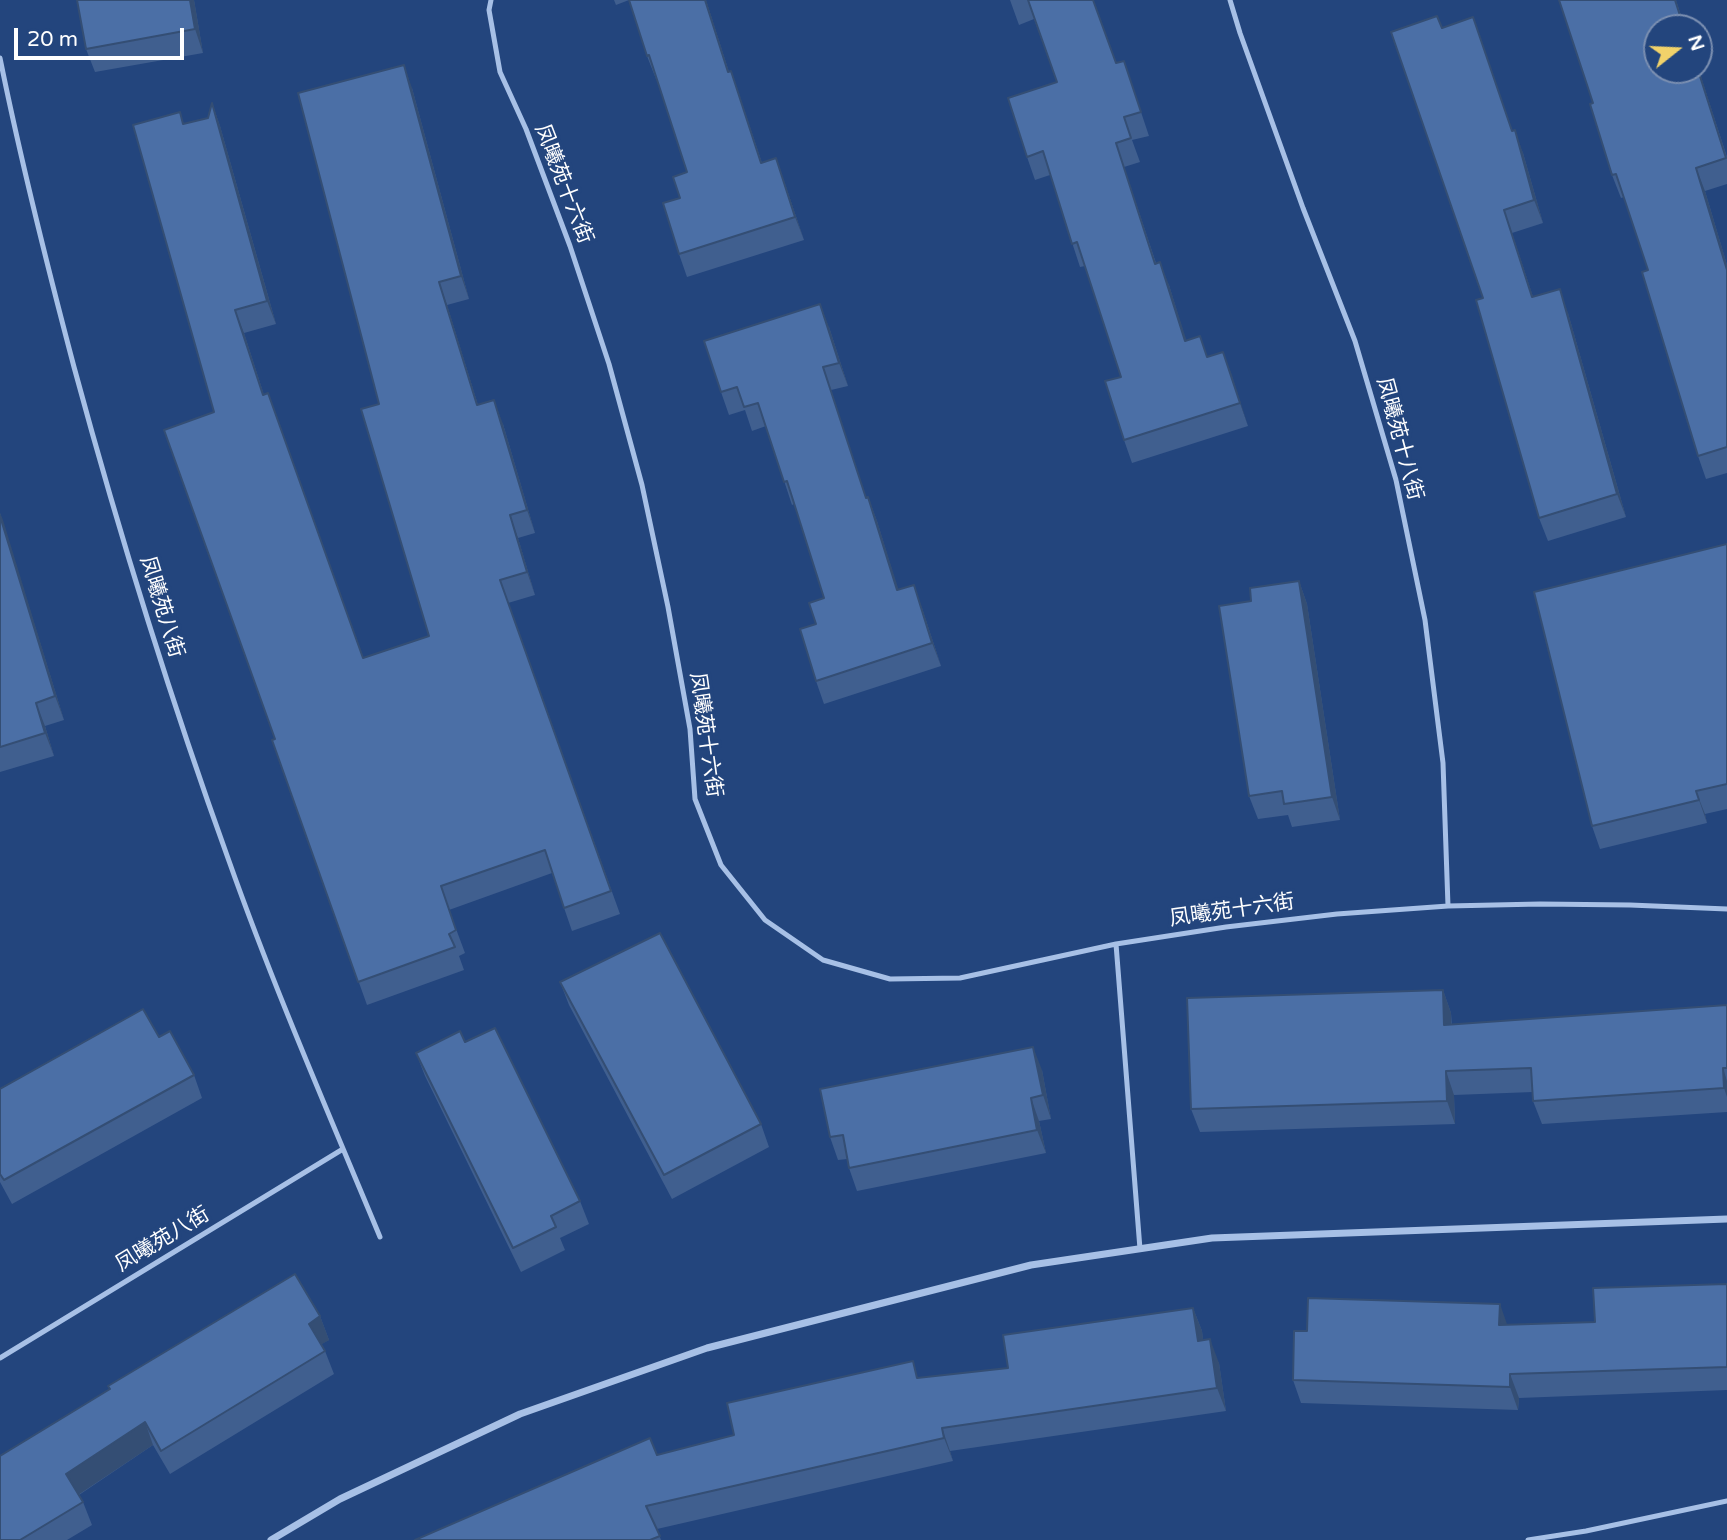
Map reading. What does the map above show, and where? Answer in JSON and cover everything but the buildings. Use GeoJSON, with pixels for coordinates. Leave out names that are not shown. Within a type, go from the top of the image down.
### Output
{"type":"FeatureCollection","features":[{"type":"Feature","properties":{"kind":"street"},"geometry":{"type":"LineString","coordinates":[[271,1540],[340,1499],[520,1414],[707,1348],[1031,1265],[1212,1238],[1727,1219]]}},
{"type":"Feature","properties":{"kind":"lane","name":"凤曦苑十六街"},"geometry":{"type":"LineString","coordinates":[[491,0],[489,10],[500,72],[526,129],[570,246],[608,364],[642,485],[688,715],[695,799],[721,865],[765,920],[823,960],[890,979],[960,978],[1116,944],[1323,915],[1448,906],[1540,904],[1727,909]]}},
{"type":"Feature","properties":{"kind":"lane","name":"凤曦苑十八街"},"geometry":{"type":"LineString","coordinates":[[1230,0],[1298,195],[1355,341],[1396,480],[1425,620],[1443,763],[1448,906]]}},
{"type":"Feature","properties":{"kind":"lane","name":"凤曦苑八街"},"geometry":{"type":"LineString","coordinates":[[0,58],[3,86],[51,282],[104,478],[164,670],[229,862],[301,1050],[380,1237]]}},
{"type":"Feature","properties":{"kind":"lane"},"geometry":{"type":"LineString","coordinates":[[1116,944],[1140,1249]]}},
{"type":"Feature","properties":{"kind":"lane","name":"凤曦苑八街"},"geometry":{"type":"LineString","coordinates":[[0,1358],[343,1149]]}},
{"type":"Feature","properties":{"kind":"lane"},"geometry":{"type":"LineString","coordinates":[[1528,1540],[1586,1531],[1727,1501]]}}]}
